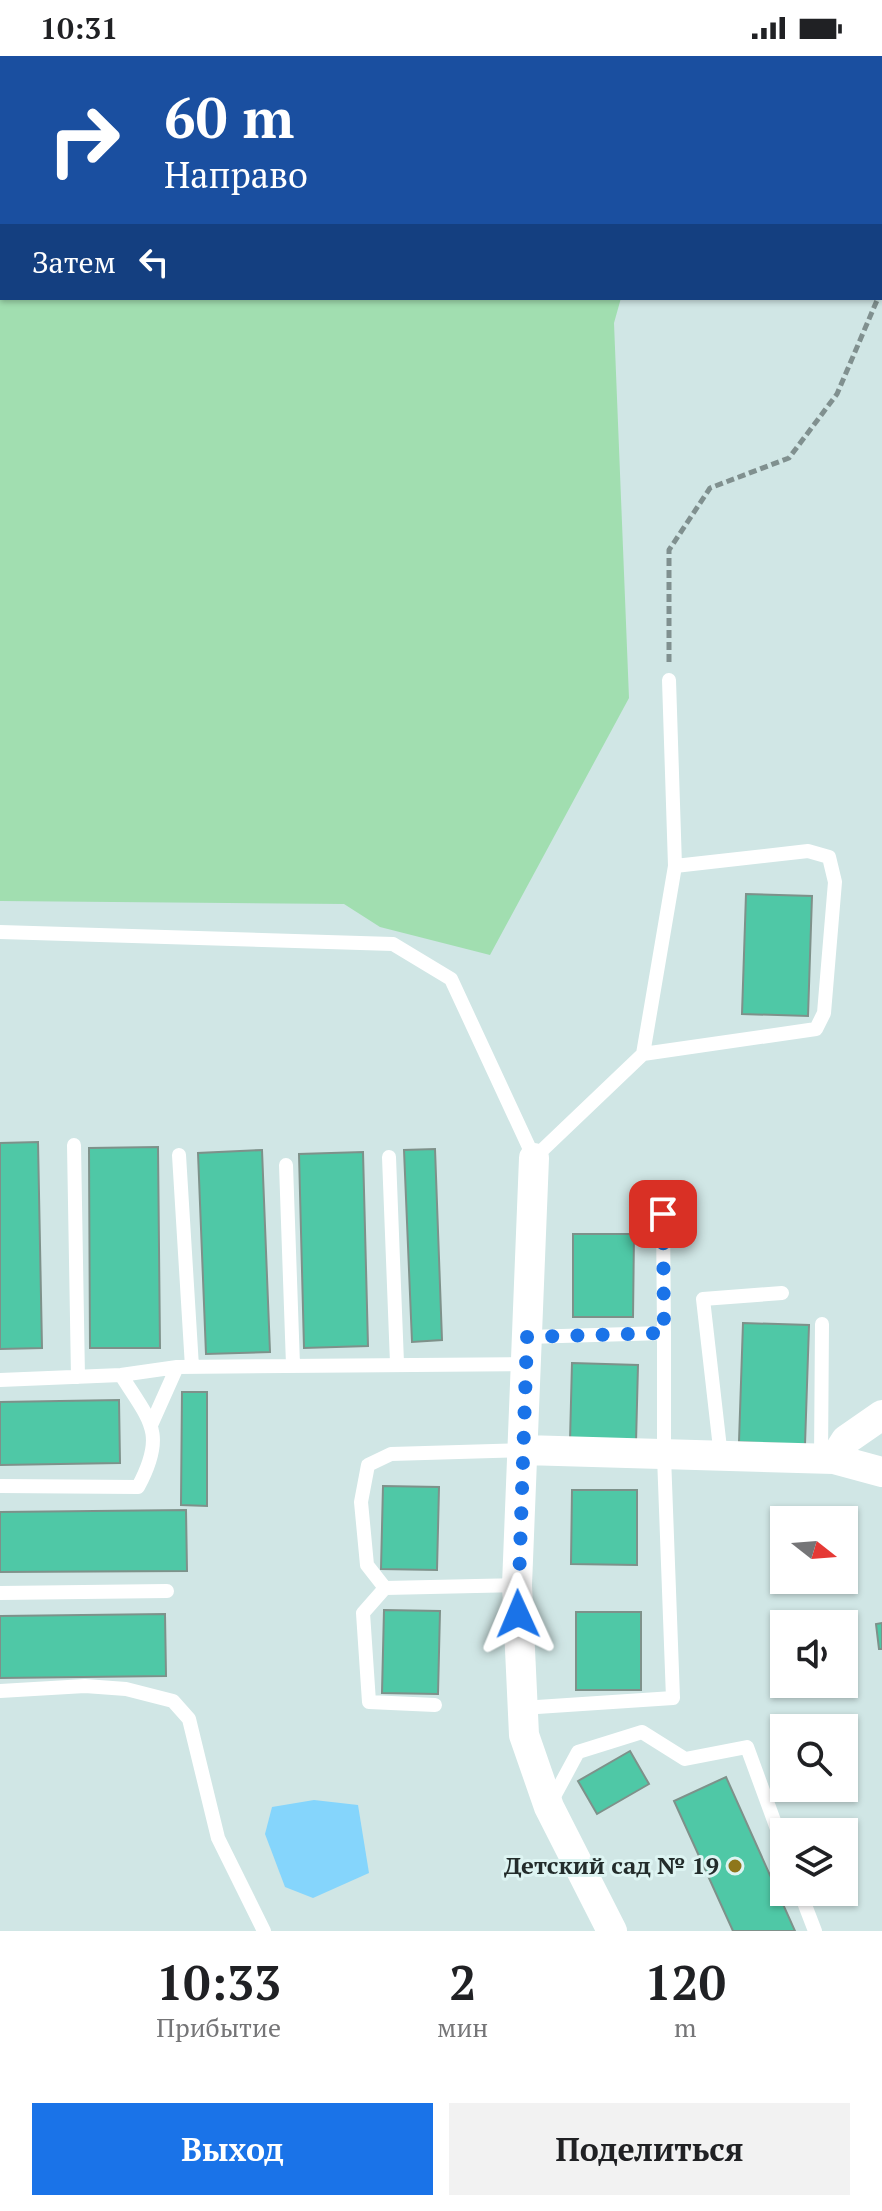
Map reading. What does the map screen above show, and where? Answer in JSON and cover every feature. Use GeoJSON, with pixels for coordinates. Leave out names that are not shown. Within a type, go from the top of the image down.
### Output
{"type":"FeatureCollection","features":[{"type":"Feature","properties":{"kind":"street"},"geometry":{"type":"LineString","coordinates":[[534,1158],[517,1585],[524,1735],[549,1807],[612,1931]]}},
{"type":"Feature","properties":{"kind":"street"},"geometry":{"type":"LineString","coordinates":[[827,1459],[846,1440],[882,1415]]}},
{"type":"Feature","properties":{"kind":"street"},"geometry":{"type":"LineString","coordinates":[[524,1450],[827,1459],[882,1472]]}},
{"type":"Feature","properties":{"kind":"lane"},"geometry":{"type":"LineString","coordinates":[[643,1054],[675,866],[669,680]]}},
{"type":"Feature","properties":{"kind":"lane"},"geometry":{"type":"LineString","coordinates":[[0,932],[393,944],[451,979],[534,1158],[643,1054],[816,1029],[824,1013],[835,882],[829,857],[808,851],[675,866]]}},
{"type":"Feature","properties":{"kind":"lane"},"geometry":{"type":"LineString","coordinates":[[74,1145],[78,1377]]}},
{"type":"Feature","properties":{"kind":"lane"},"geometry":{"type":"LineString","coordinates":[[152,1423],[185,1367],[179,1155]]}},
{"type":"Feature","properties":{"kind":"lane"},"geometry":{"type":"LineString","coordinates":[[389,1157],[397,1363]]}},
{"type":"Feature","properties":{"kind":"lane"},"geometry":{"type":"LineString","coordinates":[[286,1165],[293,1365]]}},
{"type":"Feature","properties":{"kind":"lane"},"geometry":{"type":"LineString","coordinates":[[522,1708],[673,1698],[664,1456],[663,1214]]}},
{"type":"Feature","properties":{"kind":"lane"},"geometry":{"type":"LineString","coordinates":[[721,1457],[703,1299],[782,1293]]}},
{"type":"Feature","properties":{"kind":"lane"},"geometry":{"type":"LineString","coordinates":[[822,1324],[827,1459]]}},
{"type":"Feature","properties":{"kind":"lane"},"geometry":{"type":"LineString","coordinates":[[0,1380],[121,1375],[185,1367],[397,1363],[664,1333]]}},
{"type":"Feature","properties":{"kind":"lane"},"geometry":{"type":"LineString","coordinates":[[0,1486],[138,1487],[153,1458],[152,1423],[121,1375]]}},
{"type":"Feature","properties":{"kind":"lane"},"geometry":{"type":"LineString","coordinates":[[385,1588],[367,1565],[361,1502],[368,1465],[391,1454],[524,1450]]}},
{"type":"Feature","properties":{"kind":"lane"},"geometry":{"type":"LineString","coordinates":[[435,1705],[369,1702],[363,1613],[385,1588],[517,1585]]}},
{"type":"Feature","properties":{"kind":"lane"},"geometry":{"type":"LineString","coordinates":[[0,1593],[167,1591]]}},
{"type":"Feature","properties":{"kind":"lane"},"geometry":{"type":"LineString","coordinates":[[0,1691],[85,1686],[126,1689],[173,1701],[189,1719],[218,1838],[264,1931]]}},
{"type":"Feature","properties":{"kind":"lane"},"geometry":{"type":"LineString","coordinates":[[549,1807],[578,1752],[642,1732],[685,1759],[747,1747],[773,1818]]}},
{"type":"Feature","properties":{"kind":"lane"},"geometry":{"type":"LineString","coordinates":[[805,1906],[815,1931]]}},
{"type":"Feature","properties":{"kind":"path"},"geometry":{"type":"LineString","coordinates":[[669,680],[669,550],[710,488],[789,458],[837,394],[877,300]]}},
{"type":"Feature","properties":{"kind":"green space"},"geometry":{"type":"Polygon","coordinates":[[[0,300],[620,300],[614,323],[629,698],[490,955],[380,927],[344,904],[0,901],[0,300]]]}},
{"type":"Feature","properties":{"kind":"water"},"geometry":{"type":"Polygon","coordinates":[[[314,1800],[358,1805],[369,1873],[313,1898],[285,1887],[265,1834],[272,1807],[314,1800]]]}},
{"type":"Feature","properties":{"kind":"building"},"geometry":{"type":"Polygon","coordinates":[[[746,894],[812,896],[808,1016],[742,1014],[746,894]]]}},
{"type":"Feature","properties":{"kind":"building"},"geometry":{"type":"Polygon","coordinates":[[[38,1142],[42,1348],[0,1349],[0,1143],[38,1142]]]}},
{"type":"Feature","properties":{"kind":"building"},"geometry":{"type":"Polygon","coordinates":[[[158,1147],[160,1348],[90,1348],[89,1148],[158,1147]]]}},
{"type":"Feature","properties":{"kind":"building"},"geometry":{"type":"Polygon","coordinates":[[[435,1149],[442,1340],[412,1342],[404,1150],[435,1149]]]}},
{"type":"Feature","properties":{"kind":"building"},"geometry":{"type":"Polygon","coordinates":[[[262,1150],[270,1352],[206,1354],[198,1153],[262,1150]]]}},
{"type":"Feature","properties":{"kind":"building"},"geometry":{"type":"Polygon","coordinates":[[[363,1152],[368,1346],[304,1348],[299,1154],[363,1152]]]}},
{"type":"Feature","properties":{"kind":"building"},"geometry":{"type":"Polygon","coordinates":[[[573,1234],[634,1234],[633,1317],[573,1317],[573,1234]]]}},
{"type":"Feature","properties":{"kind":"building"},"geometry":{"type":"Polygon","coordinates":[[[743,1323],[809,1325],[805,1445],[739,1442],[743,1323]]]}},
{"type":"Feature","properties":{"kind":"building"},"geometry":{"type":"Polygon","coordinates":[[[572,1363],[638,1365],[636,1443],[570,1441],[572,1363]]]}},
{"type":"Feature","properties":{"kind":"building"},"geometry":{"type":"Polygon","coordinates":[[[182,1392],[207,1392],[207,1506],[181,1505],[182,1392]]]}},
{"type":"Feature","properties":{"kind":"building"},"geometry":{"type":"Polygon","coordinates":[[[119,1400],[120,1463],[0,1465],[0,1402],[119,1400]]]}},
{"type":"Feature","properties":{"kind":"building"},"geometry":{"type":"Polygon","coordinates":[[[383,1486],[439,1487],[437,1570],[381,1569],[383,1486]]]}},
{"type":"Feature","properties":{"kind":"building"},"geometry":{"type":"Polygon","coordinates":[[[572,1490],[637,1490],[637,1565],[571,1564],[572,1490]]]}},
{"type":"Feature","properties":{"kind":"building"},"geometry":{"type":"Polygon","coordinates":[[[186,1510],[187,1571],[0,1572],[0,1512],[186,1510]]]}},
{"type":"Feature","properties":{"kind":"building"},"geometry":{"type":"Polygon","coordinates":[[[384,1610],[440,1611],[438,1694],[382,1693],[384,1610]]]}},
{"type":"Feature","properties":{"kind":"building"},"geometry":{"type":"Polygon","coordinates":[[[576,1612],[641,1612],[641,1690],[576,1690],[576,1612]]]}},
{"type":"Feature","properties":{"kind":"building"},"geometry":{"type":"Polygon","coordinates":[[[165,1614],[166,1676],[0,1678],[0,1616],[165,1614]]]}},
{"type":"Feature","properties":{"kind":"building"},"geometry":{"type":"Polygon","coordinates":[[[882,1623],[882,1649],[879,1649],[876,1624],[882,1623]]]}},
{"type":"Feature","properties":{"kind":"building"},"geometry":{"type":"Polygon","coordinates":[[[630,1751],[649,1784],[597,1814],[578,1781],[630,1751]]]}},
{"type":"Feature","properties":{"kind":"building","name":"Детский сад № 19"},"geometry":{"type":"Polygon","coordinates":[[[726,1777],[770,1875],[770,1906],[784,1906],[795,1931],[733,1931],[674,1801],[726,1777]]]}},
{"type":"Feature","properties":{"kind":"place","name":"Детский сад № 19"},"geometry":{"type":"Point","coordinates":[735,1866]}},
{"type":"Feature","properties":{"kind":"route"},"geometry":{"type":"LineString","coordinates":[[518,1614],[527,1337],[664,1333],[663,1214]]}}]}
